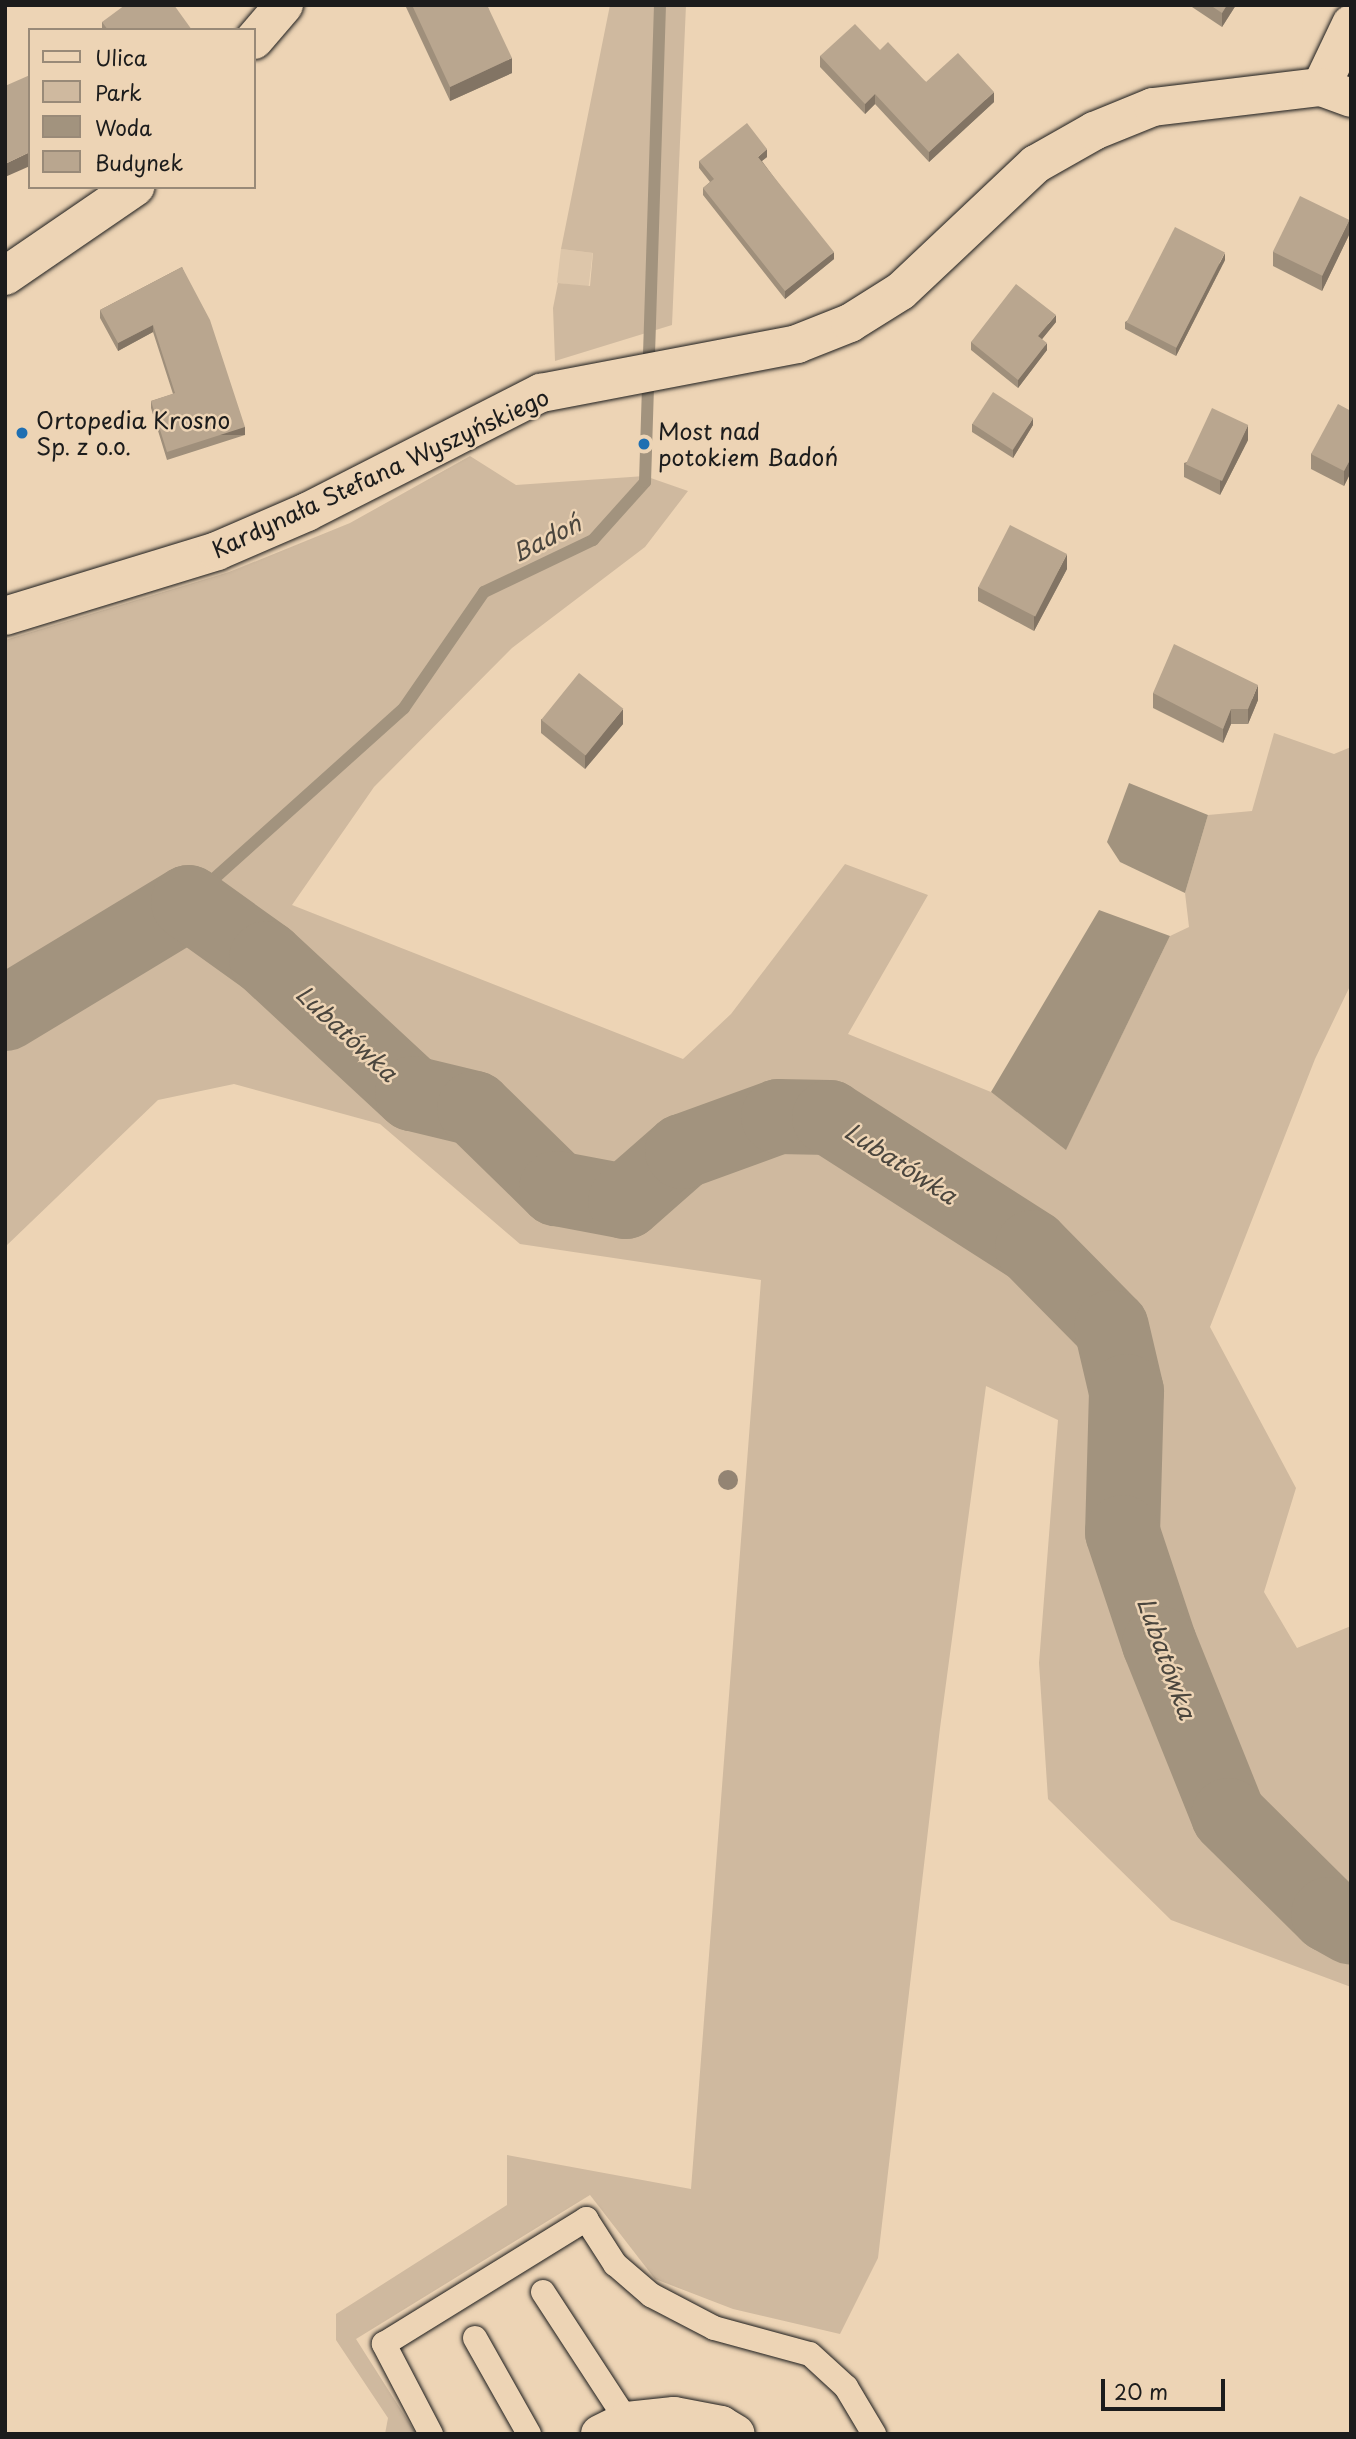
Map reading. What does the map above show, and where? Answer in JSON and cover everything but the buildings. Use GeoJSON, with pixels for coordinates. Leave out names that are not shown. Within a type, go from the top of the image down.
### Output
{"type":"FeatureCollection","features":[{"type":"Feature","properties":{"kind":"street"},"geometry":{"type":"LineString","coordinates":[[256,38],[284,5]]}},
{"type":"Feature","properties":{"kind":"street"},"geometry":{"type":"LineString","coordinates":[[1336,92],[1351,24]]}},
{"type":"Feature","properties":{"kind":"street","name":"Kardynała Stefana Wyszyńskiego"},"geometry":{"type":"LineString","coordinates":[[5,616],[217,551],[307,512],[541,393],[797,344],[850,323],[901,291],[1037,164],[1106,126],[1153,107],[1336,92]]}},
{"type":"Feature","properties":{"kind":"street"},"geometry":{"type":"LineString","coordinates":[[5,276],[132,189]]}},
{"type":"Feature","properties":{"kind":"street"},"geometry":{"type":"LineString","coordinates":[[614,2428],[674,2416],[721,2425],[736,2434]]}},
{"type":"Feature","properties":{"kind":"lane"},"geometry":{"type":"LineString","coordinates":[[431,2434],[384,2344],[586,2220],[615,2264],[652,2295],[714,2328],[810,2354],[846,2387],[874,2434]]}},
{"type":"Feature","properties":{"kind":"lane"},"geometry":{"type":"LineString","coordinates":[[543,2292],[614,2428]]}},
{"type":"Feature","properties":{"kind":"lane"},"geometry":{"type":"LineString","coordinates":[[475,2338],[529,2434]]}},
{"type":"Feature","properties":{"kind":"shaded area"},"geometry":{"type":"Polygon","coordinates":[[[561,249],[593,253],[589,287],[557,283],[561,249]]]}},
{"type":"Feature","properties":{"kind":"green space"},"geometry":{"type":"Polygon","coordinates":[[[610,5],[686,5],[672,325],[555,361],[553,308],[558,283],[590,286],[593,253],[561,249],[610,5]]]}},
{"type":"Feature","properties":{"kind":"green space"},"geometry":{"type":"Polygon","coordinates":[[[470,456],[516,485],[645,476],[688,491],[645,547],[512,648],[374,787],[292,905],[683,1059],[731,1014],[845,864],[928,895],[848,1034],[991,1092],[1066,1149],[1170,936],[1189,927],[1185,893],[1208,815],[1252,811],[1274,733],[1334,754],[1351,747],[1351,984],[1315,1059],[1210,1327],[1296,1488],[1264,1592],[1297,1648],[1351,1626],[1351,1987],[1171,1920],[1048,1799],[1039,1663],[1058,1420],[986,1386],[940,1728],[878,2258],[840,2334],[733,2309],[655,2279],[590,2195],[356,2339],[415,2432],[385,2434],[388,2418],[336,2340],[336,2314],[507,2205],[507,2155],[691,2189],[761,1280],[520,1244],[380,1124],[234,1084],[158,1100],[5,1247],[5,640],[229,572],[350,523],[470,456]]]}},
{"type":"Feature","properties":{"kind":"water"},"geometry":{"type":"Polygon","coordinates":[[[1129,783],[1208,815],[1185,893],[1120,862],[1107,842],[1129,783]]]}},
{"type":"Feature","properties":{"kind":"water"},"geometry":{"type":"Polygon","coordinates":[[[1099,910],[1170,936],[1066,1150],[991,1092],[1099,910]]]}},
{"type":"Feature","properties":{"kind":"waterway","name":"Badoń"},"geometry":{"type":"LineString","coordinates":[[188,902],[404,708],[484,592],[593,540],[645,482],[660,5]]}},
{"type":"Feature","properties":{"kind":"waterway","name":"Lubatówka"},"geometry":{"type":"LineString","coordinates":[[5,1013],[188,902],[266,958],[412,1093],[474,1108],[556,1188],[625,1201],[682,1151],[778,1116],[829,1117],[1032,1247],[1111,1327],[1126,1391],[1122,1532],[1159,1643],[1228,1815],[1328,1914],[1351,1927]]}},
{"type":"Feature","properties":{"kind":"place","name":"Ortopedia Krosno Sp. z o.o."},"geometry":{"type":"Point","coordinates":[22,433]}},
{"type":"Feature","properties":{"kind":"place","name":"Most nad potokiem Badoń"},"geometry":{"type":"Point","coordinates":[644,444]}}]}
